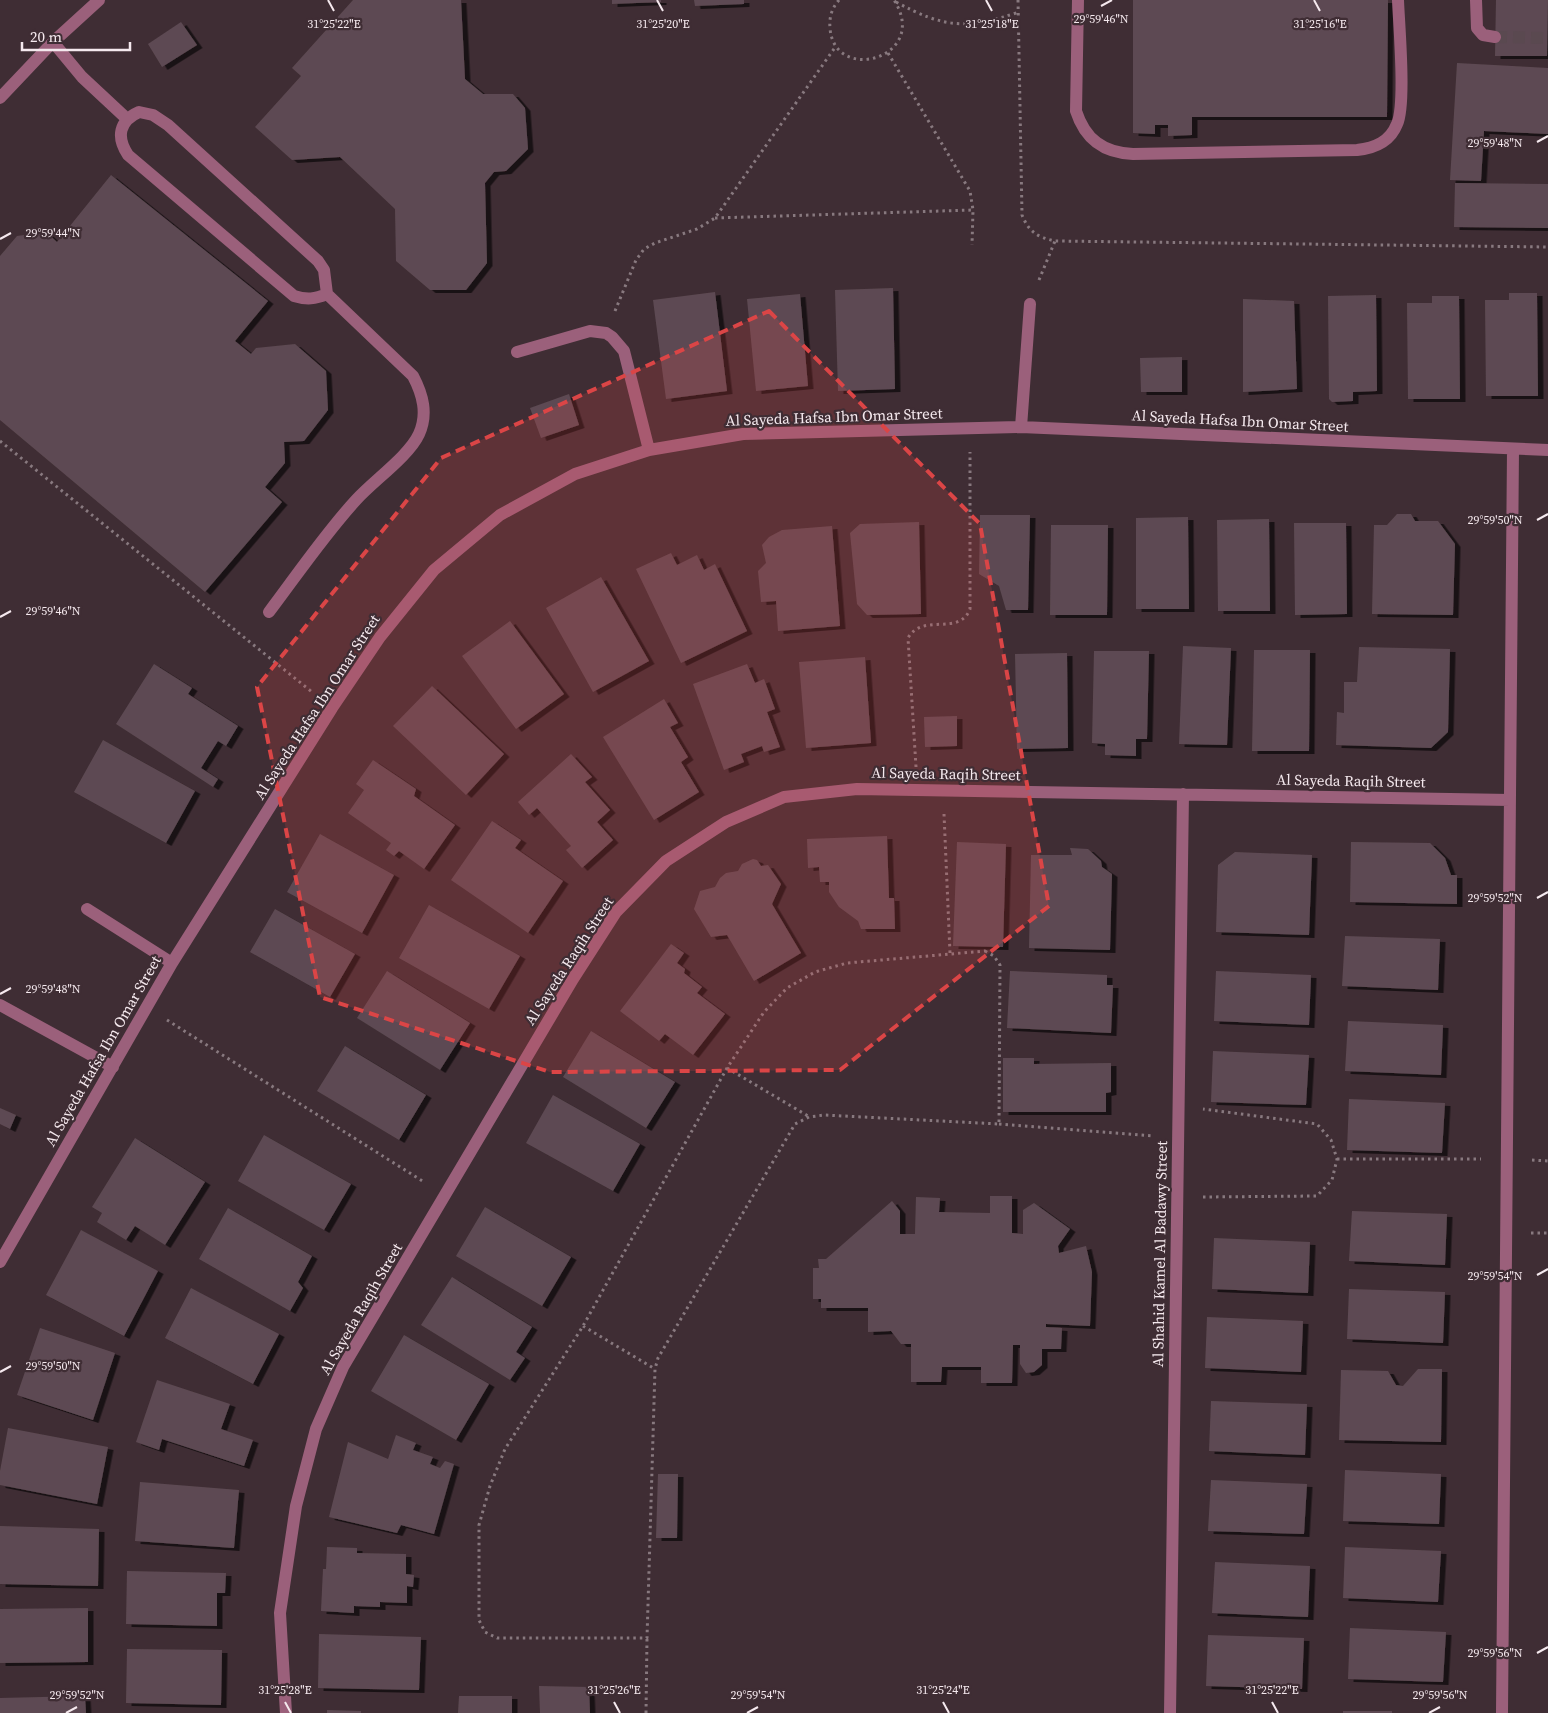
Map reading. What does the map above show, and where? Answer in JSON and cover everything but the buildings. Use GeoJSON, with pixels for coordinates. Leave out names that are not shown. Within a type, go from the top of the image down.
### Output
{"type":"FeatureCollection","features":[{"type":"Feature","properties":{"kind":"street"},"geometry":{"type":"LineString","coordinates":[[0,98],[53,42],[99,0]]}},
{"type":"Feature","properties":{"kind":"street"},"geometry":{"type":"LineString","coordinates":[[1078,0],[1075,96],[1078,119],[1090,139],[1103,148],[1117,154],[1133,154],[1357,150],[1382,144],[1391,135],[1401,112],[1398,0]]}},
{"type":"Feature","properties":{"kind":"street"},"geometry":{"type":"LineString","coordinates":[[1476,0],[1476,28],[1483,35],[1495,37]]}},
{"type":"Feature","properties":{"kind":"street"},"geometry":{"type":"LineString","coordinates":[[53,42],[82,77],[126,118]]}},
{"type":"Feature","properties":{"kind":"street"},"geometry":{"type":"LineString","coordinates":[[269,612],[354,502],[410,448],[419,435],[424,420],[424,405],[420,390],[413,376],[327,294],[324,270],[318,261],[168,125],[146,112],[139,112],[126,118],[120,132],[120,140],[123,148],[134,160],[294,296],[305,300],[315,299],[327,294]]}},
{"type":"Feature","properties":{"kind":"street"},"geometry":{"type":"LineString","coordinates":[[1021,427],[1030,304]]}},
{"type":"Feature","properties":{"kind":"street"},"geometry":{"type":"LineString","coordinates":[[517,352],[590,331],[606,334],[624,351],[649,450]]}},
{"type":"Feature","properties":{"kind":"street","name":"Al Sayeda Hafsa Ibn Omar Street"},"geometry":{"type":"LineString","coordinates":[[0,1262],[172,963],[332,708],[380,636],[434,570],[500,515],[575,474],[649,450],[743,434],[970,428],[1021,427],[1513,450],[1548,450]]}},
{"type":"Feature","properties":{"kind":"street"},"geometry":{"type":"LineString","coordinates":[[1502,1713],[1513,450]]}},
{"type":"Feature","properties":{"kind":"street","name":"Al Sayeda Raqih Street"},"geometry":{"type":"LineString","coordinates":[[286,1713],[280,1613],[296,1506],[316,1429],[343,1367],[573,979],[616,912],[666,860],[726,822],[784,797],[857,789],[1510,800]]}},
{"type":"Feature","properties":{"kind":"street","name":"Al Shahid Kamel Al Badawy Street"},"geometry":{"type":"LineString","coordinates":[[1170,1713],[1182,794]]}},
{"type":"Feature","properties":{"kind":"street"},"geometry":{"type":"LineString","coordinates":[[87,910],[172,963]]}},
{"type":"Feature","properties":{"kind":"street"},"geometry":{"type":"LineString","coordinates":[[0,1005],[113,1067]]}},
{"type":"Feature","properties":{"kind":"path"},"geometry":{"type":"LineString","coordinates":[[839,0],[834,5],[830,19],[830,33],[836,46],[847,55],[860,60],[875,60],[888,53],[897,43],[902,29],[901,15],[895,1]]}},
{"type":"Feature","properties":{"kind":"path"},"geometry":{"type":"LineString","coordinates":[[1018,0],[1022,215],[1027,228],[1040,238],[1055,241],[1548,248]]}},
{"type":"Feature","properties":{"kind":"path"},"geometry":{"type":"LineString","coordinates":[[895,1],[924,17],[956,24],[989,22],[1018,12]]}},
{"type":"Feature","properties":{"kind":"path"},"geometry":{"type":"LineString","coordinates":[[606,334],[636,260],[644,250],[655,243],[697,229],[715,218],[836,46]]}},
{"type":"Feature","properties":{"kind":"path"},"geometry":{"type":"LineString","coordinates":[[888,53],[970,191],[973,210],[972,246]]}},
{"type":"Feature","properties":{"kind":"path"},"geometry":{"type":"LineString","coordinates":[[715,218],[973,210]]}},
{"type":"Feature","properties":{"kind":"path"},"geometry":{"type":"LineString","coordinates":[[1030,304],[1055,241]]}},
{"type":"Feature","properties":{"kind":"path"},"geometry":{"type":"LineString","coordinates":[[918,790],[908,638],[913,629],[920,626],[960,622],[967,617],[970,609],[970,428]]}},
{"type":"Feature","properties":{"kind":"path"},"geometry":{"type":"LineString","coordinates":[[0,441],[332,708]]}},
{"type":"Feature","properties":{"kind":"path"},"geometry":{"type":"LineString","coordinates":[[943,790],[950,953]]}},
{"type":"Feature","properties":{"kind":"path"},"geometry":{"type":"LineString","coordinates":[[647,1638],[497,1638],[485,1632],[479,1620],[479,1525],[490,1486],[505,1449],[583,1326],[727,1068],[764,1012],[787,988],[815,972],[847,963],[985,951],[994,956],[1000,965],[999,1124]]}},
{"type":"Feature","properties":{"kind":"path"},"geometry":{"type":"LineString","coordinates":[[147,1008],[446,1196]]}},
{"type":"Feature","properties":{"kind":"path"},"geometry":{"type":"LineString","coordinates":[[727,1068],[808,1117]]}},
{"type":"Feature","properties":{"kind":"path"},"geometry":{"type":"LineString","coordinates":[[1177,1196],[1317,1196],[1332,1180],[1337,1159],[1331,1140],[1317,1124],[1178,1106]]}},
{"type":"Feature","properties":{"kind":"path"},"geometry":{"type":"LineString","coordinates":[[646,1713],[655,1369],[663,1348],[785,1137],[795,1124],[808,1117],[824,1115],[999,1124],[1178,1138]]}},
{"type":"Feature","properties":{"kind":"path"},"geometry":{"type":"LineString","coordinates":[[1337,1159],[1507,1159]]}},
{"type":"Feature","properties":{"kind":"path"},"geometry":{"type":"LineString","coordinates":[[583,1326],[655,1369]]}},
{"type":"Feature","properties":{"kind":"highlighted area"},"geometry":{"type":"Polygon","coordinates":[[[769,311],[980,524],[1049,906],[840,1070],[550,1072],[320,997],[257,687],[441,458],[769,311]]]}},
{"type":"Feature","properties":{"kind":"tunnel"},"geometry":{"type":"LineString","coordinates":[[1495,37],[1548,38]]}}]}
